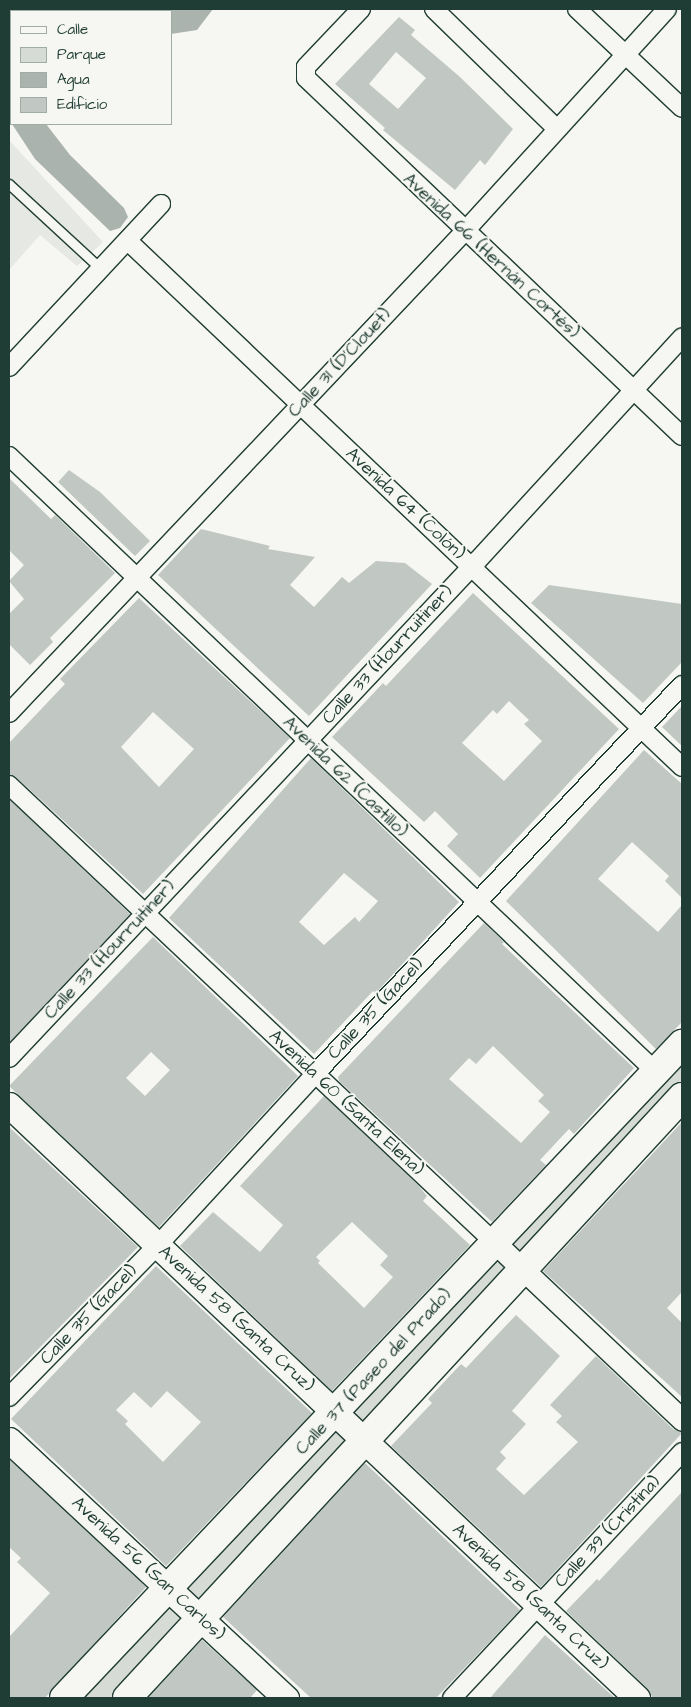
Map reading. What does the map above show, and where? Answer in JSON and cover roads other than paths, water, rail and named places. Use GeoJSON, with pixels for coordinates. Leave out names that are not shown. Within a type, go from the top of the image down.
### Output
{"type":"FeatureCollection","features":[{"type":"Feature","properties":{"kind":"main road","name":"Calle 37 (Paseo del Prado)"},"geometry":{"type":"LineString","coordinates":[[64,1698],[336,1414],[494,1242],[682,1044]]}},
{"type":"Feature","properties":{"kind":"main road","name":"Avenida 62 (Castillo)"},"geometry":{"type":"LineString","coordinates":[[656,1072],[682,1097]]}},
{"type":"Feature","properties":{"kind":"main road"},"geometry":{"type":"LineString","coordinates":[[127,1698],[524,1271],[682,1097]]}},
{"type":"Feature","properties":{"kind":"main road","name":"Avenida 58 (Santa Cruz)"},"geometry":{"type":"LineString","coordinates":[[9,1105],[637,1698]]}},
{"type":"Feature","properties":{"kind":"main road","name":"Avenida 56 (San Carlos)"},"geometry":{"type":"LineString","coordinates":[[9,1440],[286,1698]]}},
{"type":"Feature","properties":{"kind":"street","name":"Avenida 66 (Hernán Cortés)"},"geometry":{"type":"LineString","coordinates":[[361,9],[306,67],[306,78],[682,436]]}},
{"type":"Feature","properties":{"kind":"street"},"geometry":{"type":"LineString","coordinates":[[434,9],[558,129]]}},
{"type":"Feature","properties":{"kind":"street"},"geometry":{"type":"LineString","coordinates":[[577,9],[682,108]]}},
{"type":"Feature","properties":{"kind":"street","name":"Calle 31 (D'Clouet)"},"geometry":{"type":"LineString","coordinates":[[9,713],[465,231],[667,9]]}},
{"type":"Feature","properties":{"kind":"street"},"geometry":{"type":"LineString","coordinates":[[9,366],[162,204]]}},
{"type":"Feature","properties":{"kind":"street","name":"Avenida 64 (Colón)"},"geometry":{"type":"LineString","coordinates":[[128,241],[682,767]]}},
{"type":"Feature","properties":{"kind":"street","name":"Calle 33 (Hourruitiner)"},"geometry":{"type":"LineString","coordinates":[[9,1058],[471,566],[682,337]]}},
{"type":"Feature","properties":{"kind":"street","name":"Avenida 62 (Castillo)"},"geometry":{"type":"LineString","coordinates":[[9,456],[656,1072]]}},
{"type":"Feature","properties":{"kind":"street","name":"Calle 35 (Gacel)"},"geometry":{"type":"LineString","coordinates":[[9,1397],[158,1245],[315,1074],[682,685]]}},
{"type":"Feature","properties":{"kind":"street","name":"Avenida 60 (Santa Elena)"},"geometry":{"type":"LineString","coordinates":[[9,785],[682,1420]]}},
{"type":"Feature","properties":{"kind":"street","name":"Calle 39 (Cristina)"},"geometry":{"type":"LineString","coordinates":[[452,1698],[682,1452]]}},
{"type":"Feature","properties":{"kind":"lane"},"geometry":{"type":"LineString","coordinates":[[9,184],[101,269]]}},
{"type":"Feature","properties":{"kind":"water"},"geometry":{"type":"Polygon","coordinates":[[[9,9],[213,9],[197,30],[172,34],[172,10],[10,10],[10,66],[9,9]]]}},
{"type":"Feature","properties":{"kind":"water"},"geometry":{"type":"Polygon","coordinates":[[[13,125],[47,125],[70,155],[124,208],[128,217],[120,228],[110,231],[35,159],[13,125]]]}}]}
